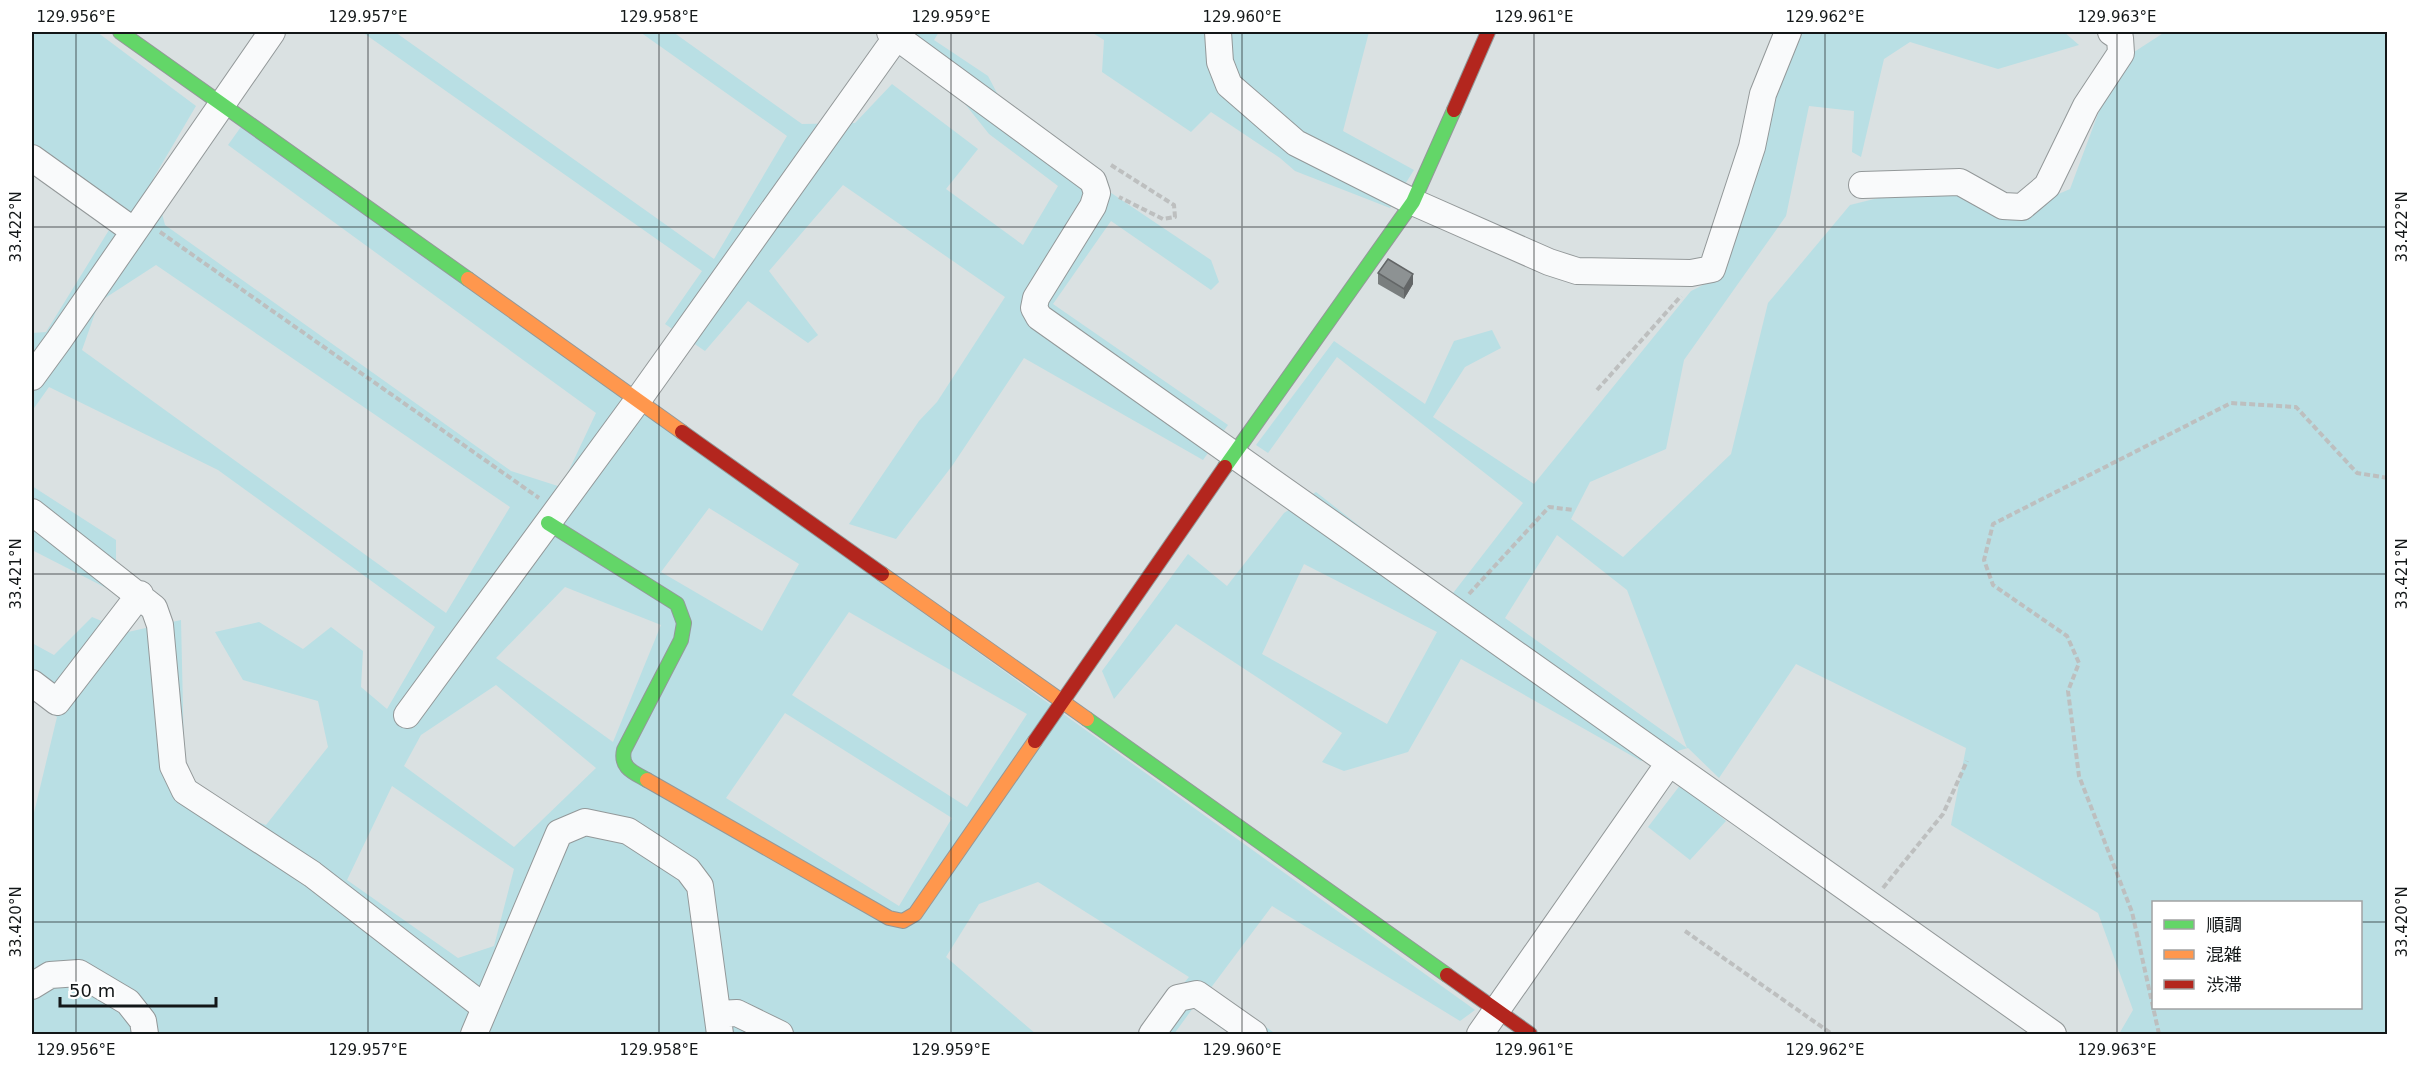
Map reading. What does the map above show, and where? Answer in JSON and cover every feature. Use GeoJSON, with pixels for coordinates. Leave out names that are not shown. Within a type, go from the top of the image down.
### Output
{"type":"FeatureCollection","features":[{"type":"Feature","properties":{"kind":"street"},"geometry":{"type":"LineString","coordinates":[[120,32],[1530,1035]]}},
{"type":"Feature","properties":{"kind":"street"},"geometry":{"type":"LineString","coordinates":[[32,377],[272,32]]}},
{"type":"Feature","properties":{"kind":"street"},"geometry":{"type":"LineString","coordinates":[[1218,32],[1220,62],[1229,84],[1238,92],[1296,142],[1413,202],[1549,262],[1577,271],[1691,273],[1712,269],[1752,147],[1763,94],[1788,32]]}},
{"type":"Feature","properties":{"kind":"street"},"geometry":{"type":"LineString","coordinates":[[552,517],[677,604],[684,623],[681,640],[624,750],[622,759],[626,768],[714,816],[889,918],[903,921],[915,914],[1234,454],[1413,202],[1488,32]]}},
{"type":"Feature","properties":{"kind":"street"},"geometry":{"type":"LineString","coordinates":[[1862,185],[1960,182],[2003,206],[2022,207],[2047,186],[2086,106],[2121,52],[2120,38],[2111,32]]}},
{"type":"Feature","properties":{"kind":"street"},"geometry":{"type":"LineString","coordinates":[[407,715],[638,400],[896,33],[1093,181],[1096,193],[1093,206],[1036,298],[1034,308],[1039,317],[2053,1035]]}},
{"type":"Feature","properties":{"kind":"street"},"geometry":{"type":"LineString","coordinates":[[32,158],[138,225]]}},
{"type":"Feature","properties":{"kind":"street"},"geometry":{"type":"LineString","coordinates":[[32,512],[140,594],[154,608],[160,625],[172,766],[185,791],[312,874],[484,1007]]}},
{"type":"Feature","properties":{"kind":"street"},"geometry":{"type":"LineString","coordinates":[[32,683],[57,702],[140,594]]}},
{"type":"Feature","properties":{"kind":"street"},"geometry":{"type":"LineString","coordinates":[[1480,1035],[1669,763]]}},
{"type":"Feature","properties":{"kind":"street"},"geometry":{"type":"LineString","coordinates":[[474,1035],[559,832],[585,822],[628,831],[688,870],[700,886],[719,1024],[737,1013],[780,1035]]}},
{"type":"Feature","properties":{"kind":"street"},"geometry":{"type":"LineString","coordinates":[[32,986],[50,975],[79,973],[128,1002],[143,1021],[145,1035]]}},
{"type":"Feature","properties":{"kind":"street"},"geometry":{"type":"LineString","coordinates":[[1152,1035],[1178,998],[1197,994],[1254,1035]]}},
{"type":"Feature","properties":{"kind":"path"},"geometry":{"type":"LineString","coordinates":[[138,225],[552,517]]}},
{"type":"Feature","properties":{"kind":"path"},"geometry":{"type":"LineString","coordinates":[[1597,390],[1681,296],[1691,273]]}},
{"type":"Feature","properties":{"kind":"path"},"geometry":{"type":"LineString","coordinates":[[2152,1003],[2132,912],[2079,776],[2068,691],[2079,663],[2067,636],[1993,585],[1984,560],[1993,524],[2231,403],[2296,407],[2357,473],[2388,478]]}},
{"type":"Feature","properties":{"kind":"path"},"geometry":{"type":"LineString","coordinates":[[1454,610],[1549,507],[1573,510]]}},
{"type":"Feature","properties":{"kind":"path"},"geometry":{"type":"LineString","coordinates":[[1870,905],[1943,814],[1967,761]]}},
{"type":"Feature","properties":{"kind":"path"},"geometry":{"type":"LineString","coordinates":[[1685,931],[1832,1035]]}},
{"type":"Feature","properties":{"kind":"path"},"geometry":{"type":"LineString","coordinates":[[2153,1009],[2159,1035]]}},
{"type":"Feature","properties":{"kind":"shaded area"},"geometry":{"type":"Polygon","coordinates":[[[32,32],[97,32],[196,106],[153,179],[165,225],[511,471],[561,487],[596,413],[228,145],[243,124],[1475,1010],[1460,1021],[1272,906],[1210,989],[1276,1034],[1230,1034],[1193,1008],[1174,1034],[1141,1034],[1189,977],[1038,882],[979,904],[946,957],[1036,1034],[32,1034],[32,821],[57,717],[32,700],[32,643],[54,655],[92,617],[128,632],[181,620],[185,796],[266,825],[328,747],[318,701],[243,680],[215,632],[259,622],[303,649],[331,627],[363,651],[361,687],[387,709],[435,627],[218,470],[49,387],[32,411],[32,333],[46,332],[109,230],[32,173],[32,32]],[[156,265],[99,302],[82,350],[446,613],[510,507],[156,265]],[[709,508],[661,572],[762,631],[799,564],[709,508]],[[565,587],[496,658],[613,742],[661,625],[565,587]],[[849,612],[792,695],[967,807],[1027,714],[849,612]],[[496,685],[421,735],[404,766],[514,847],[596,768],[496,685]],[[785,713],[726,798],[899,906],[952,818],[785,713]],[[392,786],[347,880],[458,958],[494,946],[514,869],[392,786]]]}},
{"type":"Feature","properties":{"kind":"shaded area"},"geometry":{"type":"Polygon","coordinates":[[[362,32],[395,32],[714,259],[787,136],[640,32],[673,32],[802,124],[855,123],[892,84],[978,149],[946,189],[1023,245],[1058,186],[989,134],[910,35],[913,32],[939,32],[934,40],[988,76],[1016,129],[1211,260],[1219,282],[1211,290],[1111,221],[1053,304],[1228,425],[1203,460],[1024,358],[952,466],[896,539],[849,524],[919,421],[937,402],[1005,297],[843,185],[769,271],[818,335],[808,343],[748,301],[705,351],[665,324],[702,271],[362,32]]]}},
{"type":"Feature","properties":{"kind":"shaded area"},"geometry":{"type":"Polygon","coordinates":[[[1091,32],[1369,32],[1343,131],[1414,170],[1390,208],[1295,171],[1280,158],[1211,112],[1191,132],[1102,72],[1104,40],[1091,32]]]}},
{"type":"Feature","properties":{"kind":"shaded area"},"geometry":{"type":"Polygon","coordinates":[[[1796,32],[2064,32],[2079,45],[1998,69],[1910,42],[1884,59],[1861,157],[1852,152],[1854,111],[1809,106],[1786,216],[1684,360],[1666,449],[1590,482],[1571,519],[1623,557],[1731,454],[1768,303],[1850,205],[1946,181],[2015,213],[2070,189],[2117,63],[2165,32],[2387,32],[2387,1034],[2119,1034],[2133,1010],[2098,913],[1951,825],[1966,748],[1796,664],[1719,778],[1688,748],[1641,761],[1461,659],[1408,752],[1344,771],[1322,762],[1342,733],[1176,624],[1114,699],[1102,671],[1188,554],[1227,586],[1284,513],[1316,492],[1450,597],[1523,503],[1337,357],[1268,453],[1256,445],[1334,341],[1425,404],[1454,341],[1492,330],[1501,348],[1465,367],[1433,417],[1534,484],[1691,291],[1721,276],[1796,32]],[[1557,535],[1505,618],[1687,748],[1627,590],[1557,535]],[[1304,564],[1262,654],[1387,724],[1437,632],[1304,564]]]}},
{"type":"Feature","properties":{"kind":"shaded area"},"geometry":{"type":"Polygon","coordinates":[[[32,486],[116,540],[116,593],[32,550],[32,486]]]}},
{"type":"Feature","properties":{"kind":"shaded area"},"geometry":{"type":"Polygon","coordinates":[[[1681,784],[1726,821],[1690,860],[1648,827],[1681,784]]]}},
{"type":"Feature","properties":{"kind":"building"},"geometry":{"type":"Polygon","coordinates":[[[1388,259],[1413,274],[1404,289],[1378,273],[1388,259]]]}},
{"type":"Feature","properties":{"kind":"traffic: fast"},"geometry":{"type":"LineString","coordinates":[[120,32],[468,279]]}},
{"type":"Feature","properties":{"kind":"traffic: fast"},"geometry":{"type":"LineString","coordinates":[[1225,467],[1413,202],[1454,110]]}},
{"type":"Feature","properties":{"kind":"traffic: fast"},"geometry":{"type":"LineString","coordinates":[[548,523],[677,604],[684,623],[681,640],[624,750],[624,761],[629,769],[647,780]]}},
{"type":"Feature","properties":{"kind":"traffic: fast"},"geometry":{"type":"LineString","coordinates":[[1087,719],[1447,975]]}},
{"type":"Feature","properties":{"kind":"traffic: slow"},"geometry":{"type":"LineString","coordinates":[[468,279],[682,432]]}},
{"type":"Feature","properties":{"kind":"traffic: slow"},"geometry":{"type":"LineString","coordinates":[[882,574],[1087,719]]}},
{"type":"Feature","properties":{"kind":"traffic: slow"},"geometry":{"type":"LineString","coordinates":[[647,780],[889,918],[903,921],[915,914],[1035,741]]}},
{"type":"Feature","properties":{"kind":"traffic: jam"},"geometry":{"type":"LineString","coordinates":[[1454,110],[1488,32]]}},
{"type":"Feature","properties":{"kind":"traffic: jam"},"geometry":{"type":"LineString","coordinates":[[682,432],[882,574]]}},
{"type":"Feature","properties":{"kind":"traffic: jam"},"geometry":{"type":"LineString","coordinates":[[1035,741],[1225,467]]}},
{"type":"Feature","properties":{"kind":"traffic: jam"},"geometry":{"type":"LineString","coordinates":[[1447,975],[1530,1034]]}}]}
